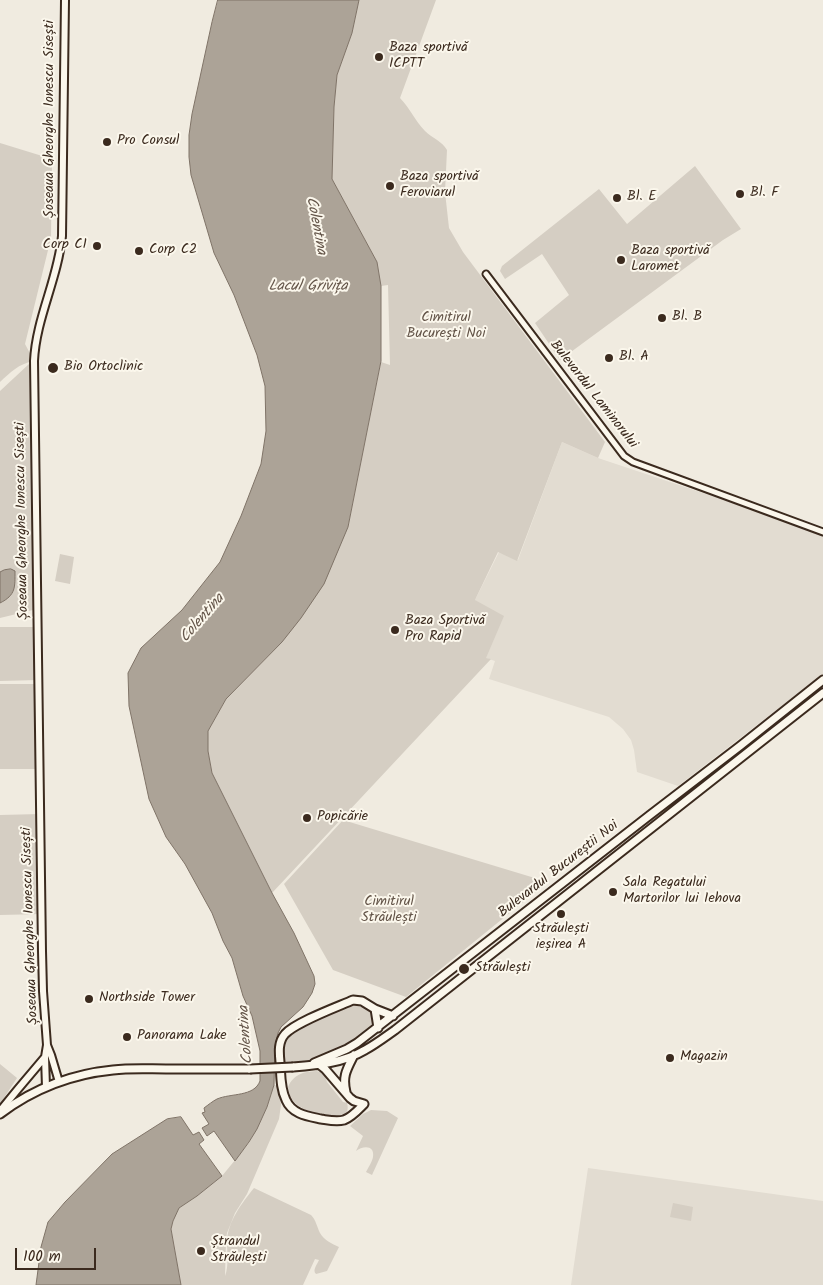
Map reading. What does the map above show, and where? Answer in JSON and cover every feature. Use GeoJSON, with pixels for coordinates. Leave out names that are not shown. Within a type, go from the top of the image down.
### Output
{"type":"FeatureCollection","features":[{"type":"Feature","properties":{"kind":"main road","name":"Șoseaua Gheorghe Ionescu Sisești"},"geometry":{"type":"LineString","coordinates":[[46,1087],[45,1057],[47,1045],[42,951],[34,361],[37,336],[62,236],[64,0]]}},
{"type":"Feature","properties":{"kind":"main road","name":"Bulevardul Bucureștii Noi"},"geometry":{"type":"LineString","coordinates":[[302,1066],[314,1063],[357,1044],[823,680]]}},
{"type":"Feature","properties":{"kind":"main road","name":"Bulevardul Bucureștii Noi"},"geometry":{"type":"LineString","coordinates":[[0,1112],[46,1087],[87,1074],[114,1070],[250,1069],[320,1065],[354,1055],[374,1045],[823,693]]}},
{"type":"Feature","properties":{"kind":"main road"},"geometry":{"type":"LineString","coordinates":[[320,1065],[354,1101],[364,1104],[354,1114],[340,1121],[334,1121],[304,1115],[292,1109],[286,1100],[282,1087],[280,1042],[288,1030],[298,1024],[354,1000],[362,1001],[375,1009],[393,1016]]}},
{"type":"Feature","properties":{"kind":"main road"},"geometry":{"type":"LineString","coordinates":[[375,1009],[378,1028]]}},
{"type":"Feature","properties":{"kind":"main road","name":"Șoseaua Gheorghe Ionescu Sisești"},"geometry":{"type":"LineString","coordinates":[[47,1045],[59,1082]]}},
{"type":"Feature","properties":{"kind":"main road"},"geometry":{"type":"LineString","coordinates":[[347,1094],[344,1078],[354,1055]]}},
{"type":"Feature","properties":{"kind":"main road"},"geometry":{"type":"LineString","coordinates":[[0,1112],[45,1057]]}},
{"type":"Feature","properties":{"kind":"street","name":"Bulevardul Laminorului"},"geometry":{"type":"LineString","coordinates":[[486,274],[624,456],[634,462],[823,532]]}},
{"type":"Feature","properties":{"kind":"shaded area"},"geometry":{"type":"Polygon","coordinates":[[[562,442],[598,458],[823,533],[823,674],[678,786],[637,772],[631,740],[623,729],[609,717],[489,679],[495,661],[486,658],[475,600],[499,552],[518,560],[562,442]]]}},
{"type":"Feature","properties":{"kind":"shaded area"},"geometry":{"type":"Polygon","coordinates":[[[588,1168],[823,1201],[823,1285],[571,1285],[588,1168]]]}},
{"type":"Feature","properties":{"kind":"green space","name":"Baza Sportivă Pro Rapid"},"geometry":{"type":"Polygon","coordinates":[[[359,0],[436,0],[400,98],[421,127],[447,150],[445,192],[449,228],[463,252],[605,442],[598,458],[562,442],[517,561],[498,552],[475,600],[504,616],[486,658],[491,659],[272,893],[212,773],[208,751],[208,731],[226,699],[282,642],[348,527],[381,362],[390,365],[388,285],[381,286],[377,262],[332,179],[337,75],[352,33],[359,0]]]}},
{"type":"Feature","properties":{"kind":"green space"},"geometry":{"type":"Polygon","coordinates":[[[0,143],[52,159],[51,238],[25,344],[34,361],[19,366],[0,382],[0,143]]]}},
{"type":"Feature","properties":{"kind":"green space","name":"Baza sportivă Laromet"},"geometry":{"type":"Polygon","coordinates":[[[695,166],[741,229],[723,240],[560,360],[535,323],[569,295],[542,254],[505,279],[500,271],[502,266],[599,189],[627,224],[695,166]]]}},
{"type":"Feature","properties":{"kind":"green space"},"geometry":{"type":"Polygon","coordinates":[[[33,363],[37,609],[0,618],[0,391],[29,364],[33,363]]]}},
{"type":"Feature","properties":{"kind":"green space"},"geometry":{"type":"Polygon","coordinates":[[[60,554],[74,557],[70,584],[55,581],[60,554]]]}},
{"type":"Feature","properties":{"kind":"green space"},"geometry":{"type":"Polygon","coordinates":[[[0,627],[37,627],[38,680],[0,681],[0,627]]]}},
{"type":"Feature","properties":{"kind":"green space"},"geometry":{"type":"Polygon","coordinates":[[[0,684],[38,684],[39,769],[0,769],[0,684]]]}},
{"type":"Feature","properties":{"kind":"green space"},"geometry":{"type":"Polygon","coordinates":[[[40,814],[42,914],[0,915],[0,815],[40,814]]]}},
{"type":"Feature","properties":{"kind":"green space","name":"Cimitirul Străulești"},"geometry":{"type":"Polygon","coordinates":[[[343,820],[548,882],[406,997],[333,970],[284,884],[343,820]]]}},
{"type":"Feature","properties":{"kind":"green space"},"geometry":{"type":"Polygon","coordinates":[[[353,1004],[363,1007],[371,1013],[373,1023],[370,1030],[354,1042],[327,1056],[283,1064],[286,1040],[293,1032],[346,1005],[353,1004]]]}},
{"type":"Feature","properties":{"kind":"green space"},"geometry":{"type":"Polygon","coordinates":[[[0,1064],[17,1078],[0,1104],[0,1064]]]}},
{"type":"Feature","properties":{"kind":"green space"},"geometry":{"type":"Polygon","coordinates":[[[316,1071],[321,1072],[325,1076],[327,1082],[343,1102],[347,1103],[347,1112],[342,1116],[315,1113],[307,1110],[300,1107],[290,1096],[288,1087],[296,1076],[316,1071]]]}},
{"type":"Feature","properties":{"kind":"green space"},"geometry":{"type":"Polygon","coordinates":[[[274,1085],[279,1086],[281,1105],[279,1119],[247,1194],[235,1213],[227,1233],[225,1276],[230,1226],[240,1206],[254,1188],[311,1215],[320,1233],[328,1242],[339,1247],[327,1271],[316,1274],[315,1269],[319,1260],[315,1259],[303,1285],[181,1285],[171,1229],[175,1214],[179,1208],[222,1176],[249,1143],[267,1107],[274,1085]]]}},
{"type":"Feature","properties":{"kind":"green space"},"geometry":{"type":"Polygon","coordinates":[[[371,1110],[387,1111],[398,1118],[372,1175],[366,1172],[372,1159],[372,1150],[365,1147],[356,1151],[363,1136],[350,1126],[363,1114],[371,1110]]]}},
{"type":"Feature","properties":{"kind":"green space"},"geometry":{"type":"Polygon","coordinates":[[[673,1203],[693,1207],[691,1221],[670,1217],[673,1203]]]}},
{"type":"Feature","properties":{"kind":"water","name":"Lacul Grivița"},"geometry":{"type":"Polygon","coordinates":[[[218,0],[359,0],[352,33],[337,75],[332,179],[377,262],[381,286],[381,361],[348,527],[324,584],[301,618],[282,642],[226,699],[208,731],[208,751],[212,773],[294,933],[314,976],[315,984],[312,993],[303,1007],[281,1027],[278,1033],[275,1045],[274,1085],[267,1107],[257,1129],[235,1161],[214,1131],[207,1136],[202,1128],[209,1124],[202,1113],[205,1112],[204,1108],[217,1099],[242,1094],[253,1090],[257,1086],[260,1081],[260,1051],[252,1016],[243,996],[232,958],[212,913],[185,864],[166,837],[149,799],[129,706],[128,673],[141,648],[182,610],[220,562],[241,516],[261,464],[266,431],[265,386],[257,355],[234,295],[214,253],[191,175],[189,135],[192,114],[218,0]]]}},
{"type":"Feature","properties":{"kind":"water"},"geometry":{"type":"Polygon","coordinates":[[[11,569],[15,571],[14,590],[9,597],[0,603],[0,572],[11,569]]]}},
{"type":"Feature","properties":{"kind":"water"},"geometry":{"type":"Polygon","coordinates":[[[181,1117],[193,1135],[199,1132],[204,1140],[199,1144],[222,1176],[179,1208],[173,1221],[171,1229],[181,1285],[36,1285],[41,1247],[48,1222],[65,1202],[112,1154],[167,1119],[181,1117]]]}},
{"type":"Feature","properties":{"kind":"place","name":"Baza sportivă ICPTT"},"geometry":{"type":"Point","coordinates":[379,57]}},
{"type":"Feature","properties":{"kind":"place","name":"Pro Consul"},"geometry":{"type":"Point","coordinates":[107,142]}},
{"type":"Feature","properties":{"kind":"place","name":"Baza sportivă Feroviarul"},"geometry":{"type":"Point","coordinates":[390,186]}},
{"type":"Feature","properties":{"kind":"place","name":"Bl. F"},"geometry":{"type":"Point","coordinates":[740,194]}},
{"type":"Feature","properties":{"kind":"place","name":"Bl. E"},"geometry":{"type":"Point","coordinates":[617,198]}},
{"type":"Feature","properties":{"kind":"place","name":"Corp C1"},"geometry":{"type":"Point","coordinates":[97,246]}},
{"type":"Feature","properties":{"kind":"place","name":"Corp C2"},"geometry":{"type":"Point","coordinates":[139,251]}},
{"type":"Feature","properties":{"kind":"place","name":"Baza sportivă Laromet"},"geometry":{"type":"Point","coordinates":[621,260]}},
{"type":"Feature","properties":{"kind":"place","name":"Bl. B"},"geometry":{"type":"Point","coordinates":[662,318]}},
{"type":"Feature","properties":{"kind":"place","name":"Bl. A"},"geometry":{"type":"Point","coordinates":[609,358]}},
{"type":"Feature","properties":{"kind":"place","name":"Bio Ortoclinic"},"geometry":{"type":"Point","coordinates":[53,368]}},
{"type":"Feature","properties":{"kind":"place","name":"Baza Sportivă Pro Rapid"},"geometry":{"type":"Point","coordinates":[395,630]}},
{"type":"Feature","properties":{"kind":"place","name":"Popicărie"},"geometry":{"type":"Point","coordinates":[307,818]}},
{"type":"Feature","properties":{"kind":"place","name":"Sala Regatului Martorilor lui Iehova"},"geometry":{"type":"Point","coordinates":[613,892]}},
{"type":"Feature","properties":{"kind":"place","name":"Străulești ieșirea A"},"geometry":{"type":"Point","coordinates":[561,914]}},
{"type":"Feature","properties":{"kind":"place","name":"Străulești"},"geometry":{"type":"Point","coordinates":[464,969]}},
{"type":"Feature","properties":{"kind":"place","name":"Northside Tower"},"geometry":{"type":"Point","coordinates":[89,999]}},
{"type":"Feature","properties":{"kind":"place","name":"Panorama Lake"},"geometry":{"type":"Point","coordinates":[127,1037]}},
{"type":"Feature","properties":{"kind":"place","name":"Magazin"},"geometry":{"type":"Point","coordinates":[670,1058]}},
{"type":"Feature","properties":{"kind":"place","name":"Ștrandul Străulești"},"geometry":{"type":"Point","coordinates":[201,1251]}},
{"type":"Feature","properties":{"kind":"water label","name":"Colentina"},"geometry":{"type":"Point","coordinates":[315,226]}},
{"type":"Feature","properties":{"kind":"water label","name":"Colentina"},"geometry":{"type":"Point","coordinates":[203,619]}},
{"type":"Feature","properties":{"kind":"water label","name":"Colentina"},"geometry":{"type":"Point","coordinates":[247,1035]}},
{"type":"Feature","properties":{"kind":"park label","name":"Cimitirul București Noi"},"geometry":{"type":"Point","coordinates":[446,328]}}]}
